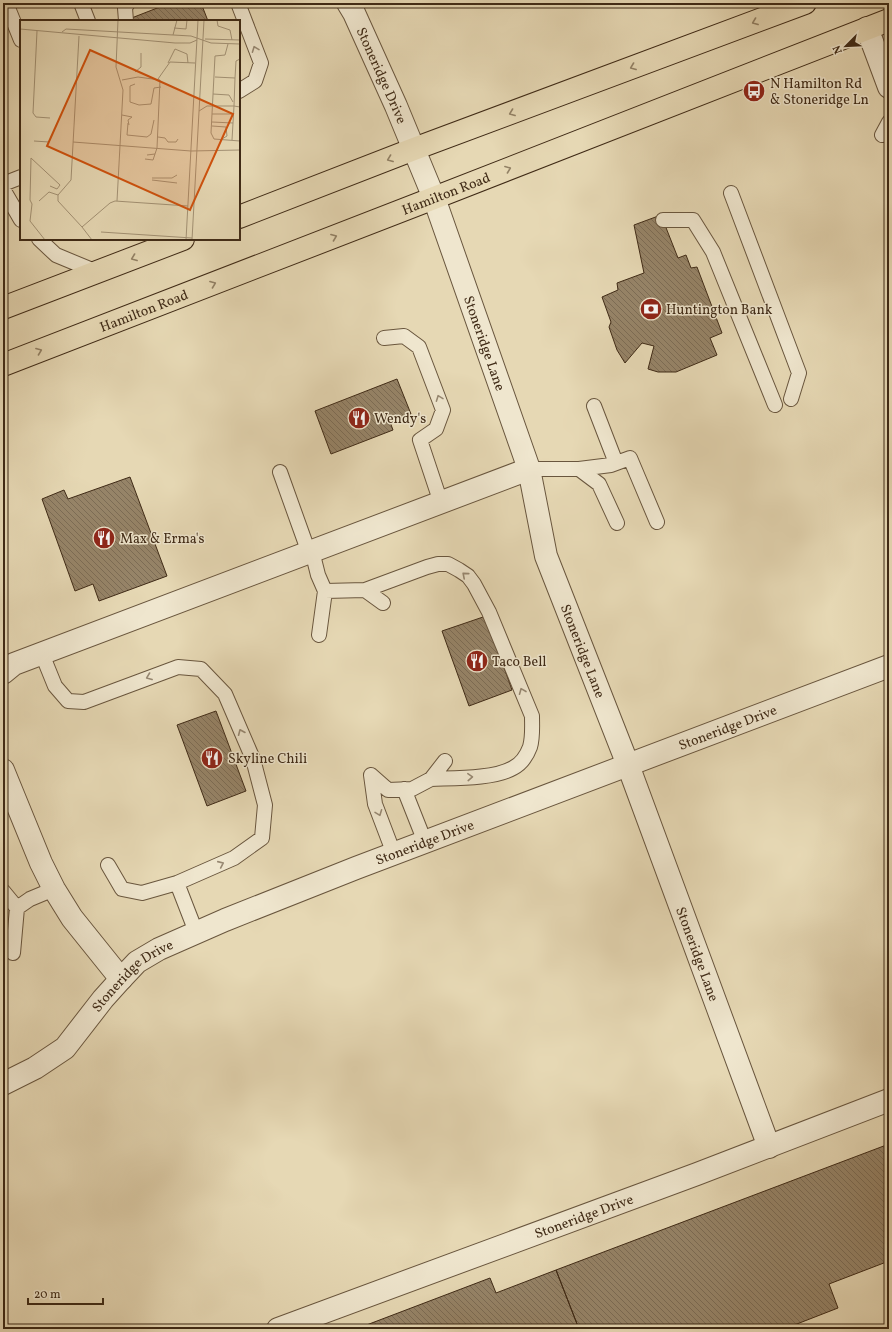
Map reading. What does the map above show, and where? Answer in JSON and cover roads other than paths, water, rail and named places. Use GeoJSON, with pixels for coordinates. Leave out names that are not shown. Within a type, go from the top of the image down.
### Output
{"type":"FeatureCollection","features":[{"type":"Feature","properties":{"kind":"main road"},"geometry":{"type":"LineString","coordinates":[[240,217],[414,149],[805,3]]}},
{"type":"Feature","properties":{"kind":"main road","name":"Hamilton Road"},"geometry":{"type":"LineString","coordinates":[[3,365],[889,20]]}},
{"type":"Feature","properties":{"kind":"main road"},"geometry":{"type":"LineString","coordinates":[[3,308],[180,240]]}},
{"type":"Feature","properties":{"kind":"street","name":"Stoneridge Drive"},"geometry":{"type":"LineString","coordinates":[[348,3],[394,100],[414,149]]}},
{"type":"Feature","properties":{"kind":"street"},"geometry":{"type":"LineString","coordinates":[[867,28],[889,88]]}},
{"type":"Feature","properties":{"kind":"street","name":"Stoneridge Lane"},"geometry":{"type":"LineString","coordinates":[[414,149],[434,198],[529,469],[546,556],[628,764],[769,1147]]}},
{"type":"Feature","properties":{"kind":"street"},"geometry":{"type":"LineString","coordinates":[[3,673],[14,664],[529,469]]}},
{"type":"Feature","properties":{"kind":"street","name":"Stoneridge Drive"},"geometry":{"type":"LineString","coordinates":[[3,1084],[35,1068],[65,1048],[102,999],[121,978],[137,962],[159,949],[196,932],[394,854],[889,666]]}},
{"type":"Feature","properties":{"kind":"street"},"geometry":{"type":"LineString","coordinates":[[5,781],[41,864],[54,889],[72,918],[121,978]]}},
{"type":"Feature","properties":{"kind":"street","name":"Stoneridge Drive"},"geometry":{"type":"LineString","coordinates":[[278,1329],[769,1147],[889,1100]]}},
{"type":"Feature","properties":{"kind":"lane"},"geometry":{"type":"LineString","coordinates":[[6,3],[20,38]]}},
{"type":"Feature","properties":{"kind":"lane"},"geometry":{"type":"LineString","coordinates":[[80,3],[88,20]]}},
{"type":"Feature","properties":{"kind":"lane"},"geometry":{"type":"LineString","coordinates":[[126,20],[125,8],[128,3]]}},
{"type":"Feature","properties":{"kind":"lane"},"geometry":{"type":"LineString","coordinates":[[234,3],[244,17]]}},
{"type":"Feature","properties":{"kind":"lane"},"geometry":{"type":"LineString","coordinates":[[238,3],[261,62],[255,81],[240,90]]}},
{"type":"Feature","properties":{"kind":"lane"},"geometry":{"type":"LineString","coordinates":[[882,134],[889,122]]}},
{"type":"Feature","properties":{"kind":"lane"},"geometry":{"type":"LineString","coordinates":[[3,184],[20,177]]}},
{"type":"Feature","properties":{"kind":"lane"},"geometry":{"type":"LineString","coordinates":[[3,189],[20,218]]}},
{"type":"Feature","properties":{"kind":"lane"},"geometry":{"type":"LineString","coordinates":[[731,193],[799,373],[791,399]]}},
{"type":"Feature","properties":{"kind":"lane"},"geometry":{"type":"LineString","coordinates":[[663,220],[693,220],[714,252],[775,405]]}},
{"type":"Feature","properties":{"kind":"lane"},"geometry":{"type":"LineString","coordinates":[[40,240],[56,255],[97,272]]}},
{"type":"Feature","properties":{"kind":"lane"},"geometry":{"type":"LineString","coordinates":[[384,338],[404,336],[419,347],[443,410],[436,429],[420,440],[441,503]]}},
{"type":"Feature","properties":{"kind":"lane"},"geometry":{"type":"LineString","coordinates":[[594,406],[616,463]]}},
{"type":"Feature","properties":{"kind":"lane"},"geometry":{"type":"LineString","coordinates":[[529,469],[578,469],[611,466],[630,458],[657,522]]}},
{"type":"Feature","properties":{"kind":"lane"},"geometry":{"type":"LineString","coordinates":[[578,469],[599,484],[617,523]]}},
{"type":"Feature","properties":{"kind":"lane"},"geometry":{"type":"LineString","coordinates":[[280,472],[325,592],[319,635]]}},
{"type":"Feature","properties":{"kind":"lane"},"geometry":{"type":"LineString","coordinates":[[325,592],[365,590],[438,564],[448,564],[459,570],[468,576],[474,584],[489,612],[532,716],[533,731],[530,746],[524,759],[514,768],[497,774],[480,777],[432,779],[412,789],[388,790],[370,775],[375,804],[394,854]]}},
{"type":"Feature","properties":{"kind":"lane"},"geometry":{"type":"LineString","coordinates":[[365,590],[383,603]]}},
{"type":"Feature","properties":{"kind":"lane"},"geometry":{"type":"LineString","coordinates":[[42,654],[54,686],[68,701],[84,702],[178,667],[201,669],[226,694],[253,759],[265,805],[262,838],[234,858],[182,881],[142,893],[122,889],[108,865]]}},
{"type":"Feature","properties":{"kind":"lane"},"geometry":{"type":"LineString","coordinates":[[432,779],[445,761]]}},
{"type":"Feature","properties":{"kind":"lane"},"geometry":{"type":"LineString","coordinates":[[404,789],[425,842]]}},
{"type":"Feature","properties":{"kind":"lane"},"geometry":{"type":"LineString","coordinates":[[182,881],[196,932]]}},
{"type":"Feature","properties":{"kind":"lane"},"geometry":{"type":"LineString","coordinates":[[17,908],[30,899],[54,889]]}},
{"type":"Feature","properties":{"kind":"lane"},"geometry":{"type":"LineString","coordinates":[[3,891],[17,908],[13,953]]}},
{"type":"Feature","properties":{"kind":"place","name":"N Hamilton Rd & Stoneridge Ln"},"geometry":{"type":"Point","coordinates":[754,91]}},
{"type":"Feature","properties":{"kind":"place","name":"Huntington Bank"},"geometry":{"type":"Point","coordinates":[651,309]}},
{"type":"Feature","properties":{"kind":"place","name":"Wendy's"},"geometry":{"type":"Point","coordinates":[359,418]}},
{"type":"Feature","properties":{"kind":"place","name":"Max & Erma's"},"geometry":{"type":"Point","coordinates":[104,538]}},
{"type":"Feature","properties":{"kind":"place","name":"Taco Bell"},"geometry":{"type":"Point","coordinates":[477,661]}},
{"type":"Feature","properties":{"kind":"place","name":"Skyline Chili"},"geometry":{"type":"Point","coordinates":[212,758]}}]}
